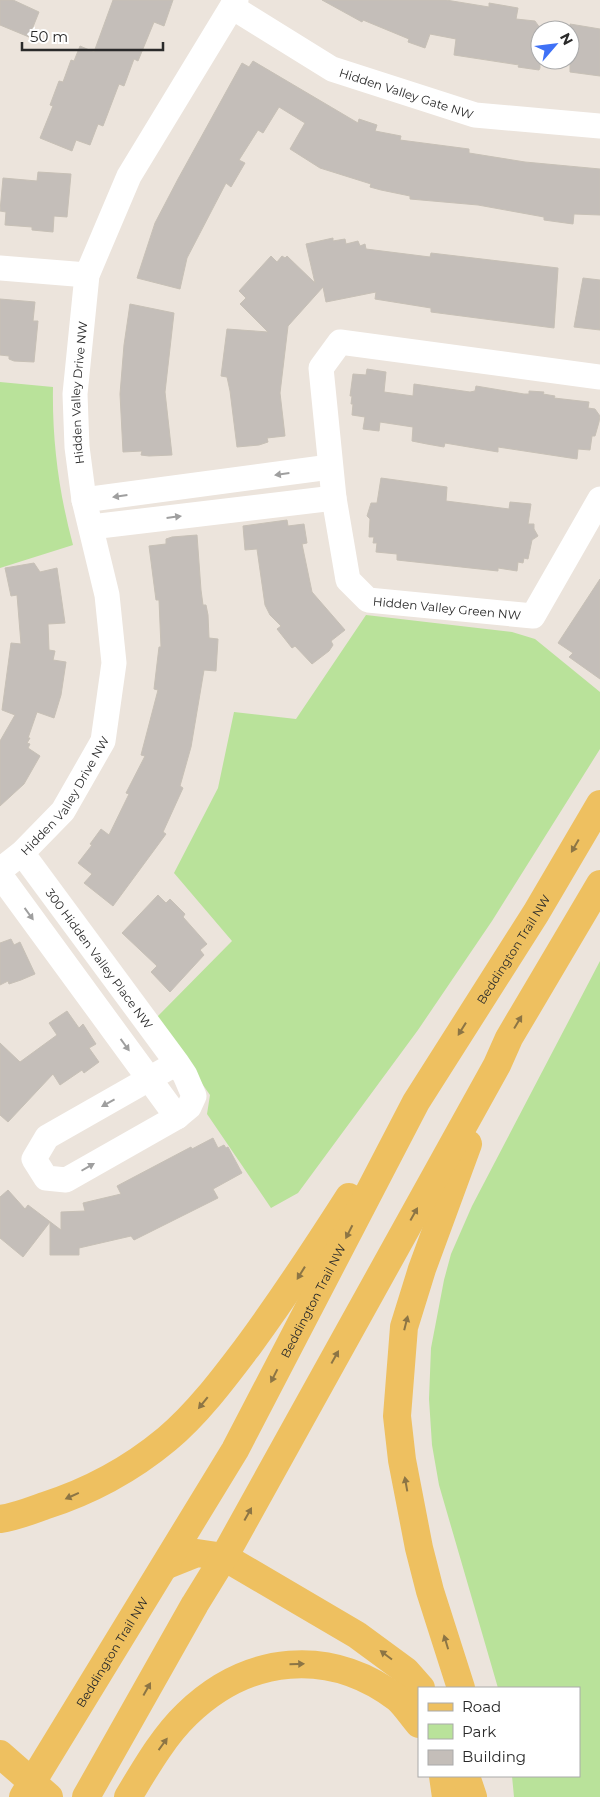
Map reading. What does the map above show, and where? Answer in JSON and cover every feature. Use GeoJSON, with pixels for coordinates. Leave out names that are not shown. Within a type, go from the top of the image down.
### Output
{"type":"FeatureCollection","features":[{"type":"Feature","properties":{"kind":"main road","name":"Beddington Trail NW"},"geometry":{"type":"LineString","coordinates":[[24,1797],[236,1450],[416,1102],[536,913],[600,804]]}},
{"type":"Feature","properties":{"kind":"main road"},"geometry":{"type":"LineString","coordinates":[[86,1797],[190,1613],[224,1557],[496,1065],[509,1038],[600,884]]}},
{"type":"Feature","properties":{"kind":"main road"},"geometry":{"type":"LineString","coordinates":[[461,1687],[433,1600],[419,1548],[402,1460],[397,1416],[404,1327],[422,1269],[496,1065]]}},
{"type":"Feature","properties":{"kind":"main road"},"geometry":{"type":"LineString","coordinates":[[0,1519],[67,1499],[110,1478],[147,1455],[196,1411],[234,1365],[293,1285],[394,1126],[416,1102]]}},
{"type":"Feature","properties":{"kind":"main road"},"geometry":{"type":"LineString","coordinates":[[167,1565],[197,1554],[224,1557],[357,1635],[406,1671],[420,1687]]}},
{"type":"Feature","properties":{"kind":"main road"},"geometry":{"type":"LineString","coordinates":[[132,1791],[163,1743],[187,1714],[230,1683],[249,1673],[278,1665],[302,1663],[329,1666],[366,1678],[398,1700],[418,1723]]}},
{"type":"Feature","properties":{"kind":"main road"},"geometry":{"type":"LineString","coordinates":[[0,1754],[49,1797]]}},
{"type":"Feature","properties":{"kind":"main road"},"geometry":{"type":"LineString","coordinates":[[5,1797],[41,1767]]}},
{"type":"Feature","properties":{"kind":"main road"},"geometry":{"type":"LineString","coordinates":[[0,1774],[24,1797]]}},
{"type":"Feature","properties":{"kind":"main road"},"geometry":{"type":"LineString","coordinates":[[443,1777],[446,1797]]}},
{"type":"Feature","properties":{"kind":"main road"},"geometry":{"type":"LineString","coordinates":[[466,1777],[473,1797]]}},
{"type":"Feature","properties":{"kind":"main road"},"geometry":{"type":"LineString","coordinates":[[477,1797],[479,1777]]}},
{"type":"Feature","properties":{"kind":"street","name":"Hidden Valley Gate NW"},"geometry":{"type":"LineString","coordinates":[[234,3],[332,69],[475,115],[600,126]]}},
{"type":"Feature","properties":{"kind":"street","name":"Hidden Valley Drive NW"},"geometry":{"type":"LineString","coordinates":[[0,870],[22,853],[63,811],[103,741],[114,664],[107,595],[84,500],[77,447],[75,394],[87,275],[129,176],[234,3]]}},
{"type":"Feature","properties":{"kind":"street"},"geometry":{"type":"LineString","coordinates":[[0,268],[87,275]]}},
{"type":"Feature","properties":{"kind":"street","name":"Hidden Valley Green NW"},"geometry":{"type":"LineString","coordinates":[[600,376],[340,342],[321,368],[330,467],[348,580],[368,600],[533,616],[600,499]]}},
{"type":"Feature","properties":{"kind":"street"},"geometry":{"type":"LineString","coordinates":[[84,500],[330,467]]}},
{"type":"Feature","properties":{"kind":"street"},"geometry":{"type":"LineString","coordinates":[[90,527],[334,498]]}},
{"type":"Feature","properties":{"kind":"street","name":"300 Hidden Valley Place NW"},"geometry":{"type":"LineString","coordinates":[[22,853],[177,1063],[185,1075],[194,1096],[189,1107],[177,1117],[66,1180],[46,1178],[34,1159],[47,1138],[151,1080],[177,1063]]}},
{"type":"Feature","properties":{"kind":"street"},"geometry":{"type":"LineString","coordinates":[[0,875],[177,1117]]}},
{"type":"Feature","properties":{"kind":"green space"},"geometry":{"type":"Polygon","coordinates":[[[0,382],[53,387],[57,467],[73,545],[0,568],[0,382]]]}},
{"type":"Feature","properties":{"kind":"green space"},"geometry":{"type":"Polygon","coordinates":[[[366,615],[512,632],[535,639],[600,692],[600,749],[492,921],[418,1030],[298,1193],[271,1208],[207,1114],[210,1095],[156,1018],[232,941],[174,873],[218,788],[234,712],[296,719],[366,615]]]}},
{"type":"Feature","properties":{"kind":"green space"},"geometry":{"type":"Polygon","coordinates":[[[600,961],[600,1797],[514,1797],[512,1777],[580,1777],[580,1687],[498,1687],[439,1485],[432,1445],[429,1399],[431,1348],[451,1254],[472,1206],[600,961]]]}},
{"type":"Feature","properties":{"kind":"building"},"geometry":{"type":"Polygon","coordinates":[[[0,0],[13,0],[39,12],[29,37],[0,25],[0,0]]]}},
{"type":"Feature","properties":{"kind":"building"},"geometry":{"type":"Polygon","coordinates":[[[113,0],[173,0],[164,26],[154,22],[138,61],[134,59],[124,86],[119,84],[103,126],[98,124],[90,145],[76,140],[72,151],[40,138],[53,106],[50,105],[59,81],[63,82],[71,60],[74,61],[80,46],[94,52],[113,0]]]}},
{"type":"Feature","properties":{"kind":"building"},"geometry":{"type":"Polygon","coordinates":[[[322,0],[446,0],[489,7],[489,3],[518,8],[516,19],[530,20],[530,69],[518,67],[519,65],[454,55],[456,39],[430,34],[425,48],[408,42],[409,39],[363,20],[362,22],[322,0]]]}},
{"type":"Feature","properties":{"kind":"building"},"geometry":{"type":"Polygon","coordinates":[[[580,26],[600,29],[600,76],[570,72],[570,70],[580,70],[580,26]]]}},
{"type":"Feature","properties":{"kind":"building"},"geometry":{"type":"Polygon","coordinates":[[[253,61],[358,123],[359,119],[377,125],[375,131],[401,136],[400,140],[469,149],[469,153],[525,162],[600,169],[600,215],[574,214],[573,224],[544,220],[544,217],[478,205],[410,199],[410,196],[370,187],[371,184],[320,168],[290,149],[305,123],[279,107],[263,133],[258,130],[239,160],[245,163],[231,187],[226,183],[187,258],[180,289],[137,278],[155,223],[178,179],[242,63],[249,67],[253,61]]]}},
{"type":"Feature","properties":{"kind":"building"},"geometry":{"type":"Polygon","coordinates":[[[38,172],[71,174],[67,217],[54,216],[53,232],[32,230],[32,227],[5,225],[6,212],[0,211],[3,178],[37,181],[38,172]]]}},
{"type":"Feature","properties":{"kind":"building"},"geometry":{"type":"Polygon","coordinates":[[[333,238],[333,241],[345,239],[346,244],[358,241],[360,246],[365,244],[366,249],[430,257],[431,253],[558,268],[554,328],[431,312],[431,308],[375,299],[376,292],[326,302],[323,287],[288,326],[280,393],[285,436],[267,438],[268,442],[259,445],[237,447],[227,377],[221,376],[227,329],[268,332],[240,304],[246,298],[239,291],[271,256],[277,262],[282,256],[285,258],[287,256],[315,283],[306,244],[333,238]]]}},
{"type":"Feature","properties":{"kind":"building"},"geometry":{"type":"Polygon","coordinates":[[[583,278],[600,280],[600,330],[574,327],[583,278]]]}},
{"type":"Feature","properties":{"kind":"building"},"geometry":{"type":"Polygon","coordinates":[[[0,299],[35,302],[33,321],[38,321],[34,362],[14,361],[9,359],[9,356],[0,355],[0,299]]]}},
{"type":"Feature","properties":{"kind":"building"},"geometry":{"type":"Polygon","coordinates":[[[130,304],[174,313],[165,392],[172,455],[149,456],[141,455],[142,451],[123,452],[120,394],[130,304]]]}},
{"type":"Feature","properties":{"kind":"building"},"geometry":{"type":"Polygon","coordinates":[[[367,369],[386,372],[384,392],[413,396],[414,384],[470,392],[475,391],[476,386],[524,394],[529,394],[529,391],[544,392],[543,394],[555,396],[554,398],[589,402],[588,408],[595,409],[600,416],[599,422],[595,436],[592,436],[590,450],[578,449],[577,459],[498,447],[498,452],[445,443],[444,447],[412,441],[413,427],[380,422],[379,431],[363,429],[365,417],[352,415],[353,404],[351,404],[352,396],[350,396],[353,374],[366,375],[367,369]]]}},
{"type":"Feature","properties":{"kind":"building"},"geometry":{"type":"Polygon","coordinates":[[[381,478],[447,487],[446,501],[509,509],[510,502],[531,504],[528,524],[534,524],[534,529],[538,536],[532,540],[528,559],[524,558],[523,563],[518,562],[517,571],[498,568],[498,571],[397,560],[397,554],[376,552],[377,543],[373,543],[374,537],[369,537],[370,519],[367,516],[371,503],[377,503],[381,478]]]}},
{"type":"Feature","properties":{"kind":"building"},"geometry":{"type":"Polygon","coordinates":[[[287,520],[288,526],[304,524],[307,543],[302,544],[312,592],[345,630],[331,641],[333,645],[329,651],[312,664],[295,646],[292,648],[277,629],[281,626],[270,615],[265,605],[257,549],[245,550],[243,526],[287,520]]]}},
{"type":"Feature","properties":{"kind":"building"},"geometry":{"type":"Polygon","coordinates":[[[197,535],[201,590],[203,605],[206,605],[208,615],[209,638],[218,639],[216,671],[204,670],[191,747],[180,786],[183,788],[163,832],[166,834],[113,906],[84,883],[92,874],[78,863],[92,845],[90,844],[101,829],[109,835],[129,794],[126,793],[145,756],[141,755],[158,690],[154,689],[159,647],[161,647],[159,600],[156,600],[149,546],[166,544],[166,539],[172,537],[197,535]]]}},
{"type":"Feature","properties":{"kind":"building"},"geometry":{"type":"Polygon","coordinates":[[[34,563],[40,572],[57,568],[65,623],[48,624],[49,650],[55,651],[53,660],[66,662],[61,695],[54,718],[37,712],[28,738],[30,738],[27,743],[30,744],[28,748],[40,756],[24,784],[0,806],[0,741],[15,715],[2,710],[11,643],[21,644],[17,595],[11,596],[5,568],[34,563]]]}},
{"type":"Feature","properties":{"kind":"building"},"geometry":{"type":"Polygon","coordinates":[[[600,579],[600,679],[569,657],[573,653],[558,643],[600,579]]]}},
{"type":"Feature","properties":{"kind":"building"},"geometry":{"type":"Polygon","coordinates":[[[158,895],[166,903],[170,899],[185,914],[183,917],[207,944],[200,950],[204,955],[170,992],[151,972],[157,966],[122,933],[158,895]]]}},
{"type":"Feature","properties":{"kind":"building"},"geometry":{"type":"Polygon","coordinates":[[[11,939],[14,945],[20,942],[35,974],[9,984],[8,981],[0,985],[0,943],[11,939]]]}},
{"type":"Feature","properties":{"kind":"building"},"geometry":{"type":"Polygon","coordinates":[[[67,1011],[79,1028],[83,1024],[96,1044],[89,1048],[99,1062],[84,1073],[82,1070],[60,1085],[53,1074],[8,1122],[0,1115],[0,1043],[20,1062],[57,1035],[49,1023],[67,1011]]]}},
{"type":"Feature","properties":{"kind":"building"},"geometry":{"type":"Polygon","coordinates":[[[213,1138],[218,1148],[224,1145],[226,1148],[228,1147],[242,1173],[213,1189],[218,1198],[134,1240],[131,1236],[79,1248],[79,1255],[50,1255],[50,1222],[23,1257],[0,1238],[0,1197],[8,1190],[25,1209],[28,1205],[61,1230],[61,1212],[85,1211],[83,1203],[121,1194],[117,1186],[191,1147],[192,1149],[213,1138]]]}}]}
